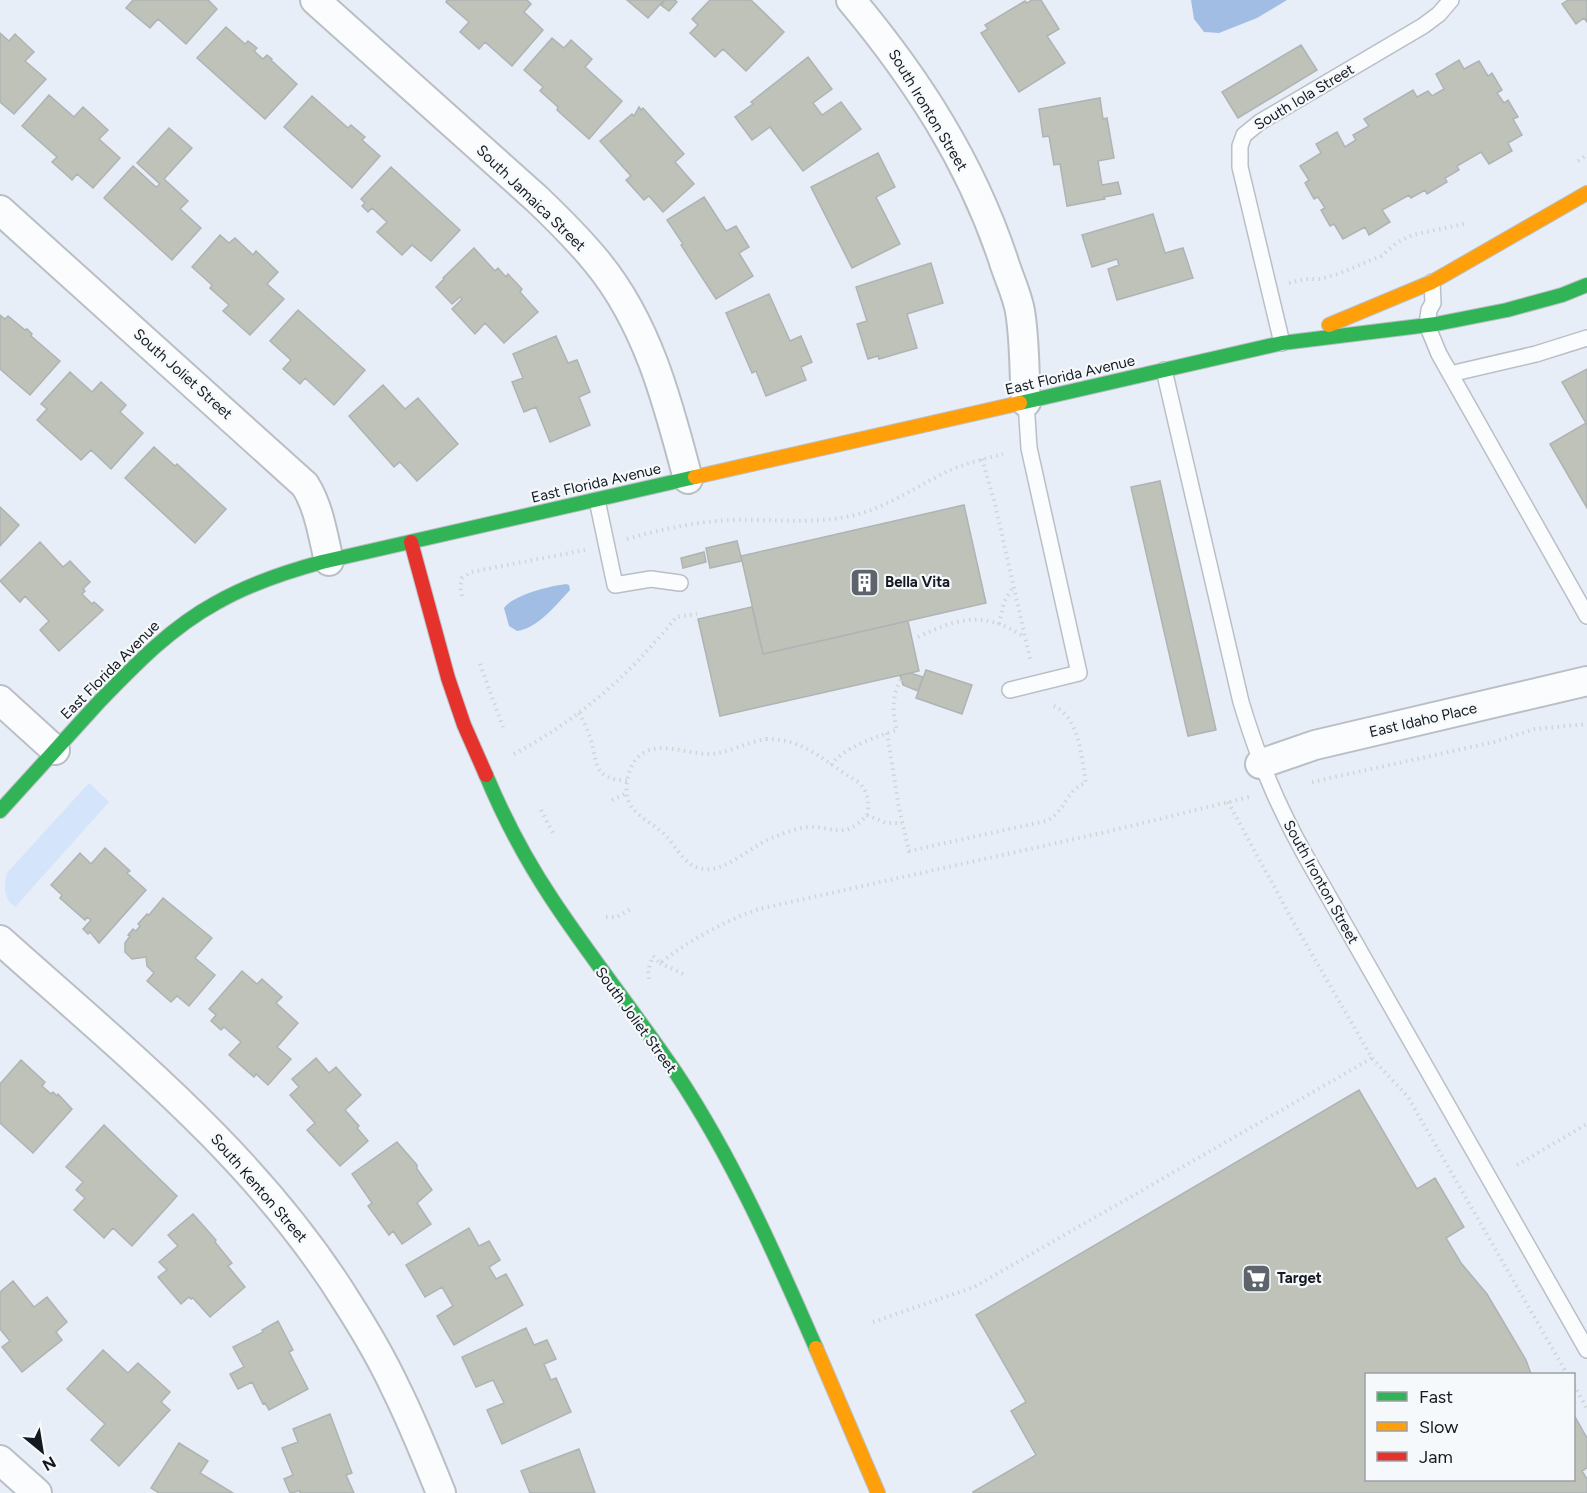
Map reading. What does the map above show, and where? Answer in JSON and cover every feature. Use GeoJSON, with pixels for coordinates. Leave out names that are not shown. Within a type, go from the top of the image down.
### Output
{"type":"FeatureCollection","features":[{"type":"Feature","properties":{"kind":"street","name":"South Jamaica Street"},"geometry":{"type":"LineString","coordinates":[[315,0],[537,199],[597,262],[623,300],[652,360],[670,410],[688,479]]}},
{"type":"Feature","properties":{"kind":"street","name":"South Ironton Street"},"geometry":{"type":"LineString","coordinates":[[851,0],[889,45],[914,80],[957,152],[993,229],[1020,310],[1026,402]]}},
{"type":"Feature","properties":{"kind":"street","name":"East Florida Avenue"},"geometry":{"type":"LineString","coordinates":[[1282,343],[1368,310],[1432,282],[1587,193]]}},
{"type":"Feature","properties":{"kind":"street","name":"South Joliet Street"},"geometry":{"type":"LineString","coordinates":[[0,210],[305,485],[311,493],[317,512],[329,561]]}},
{"type":"Feature","properties":{"kind":"street"},"geometry":{"type":"LineString","coordinates":[[1562,295],[1587,279]]}},
{"type":"Feature","properties":{"kind":"street","name":"East Florida Avenue"},"geometry":{"type":"LineString","coordinates":[[0,811],[132,668],[160,641],[189,619],[251,585],[329,561],[1282,343],[1427,325],[1507,310],[1562,295],[1587,285]]}},
{"type":"Feature","properties":{"kind":"street","name":"South Joliet Street"},"geometry":{"type":"LineString","coordinates":[[411,542],[448,678],[464,725],[495,796],[518,842],[551,897],[676,1074],[729,1164],[786,1277],[878,1493]]}},
{"type":"Feature","properties":{"kind":"street","name":"East Idaho Place"},"geometry":{"type":"LineString","coordinates":[[1260,764],[1315,745],[1587,681]]}},
{"type":"Feature","properties":{"kind":"street"},"geometry":{"type":"LineString","coordinates":[[0,700],[55,750]]}},
{"type":"Feature","properties":{"kind":"street","name":"South Kenton Street"},"geometry":{"type":"LineString","coordinates":[[0,940],[208,1129],[282,1211],[315,1255],[375,1348],[397,1389],[441,1493]]}},
{"type":"Feature","properties":{"kind":"street"},"geometry":{"type":"LineString","coordinates":[[0,1460],[37,1493]]}},
{"type":"Feature","properties":{"kind":"lane","name":"South Iola Street"},"geometry":{"type":"LineString","coordinates":[[1282,343],[1241,176],[1239,146],[1244,135],[1260,122],[1423,26],[1451,0]]}},
{"type":"Feature","properties":{"kind":"lane"},"geometry":{"type":"LineString","coordinates":[[1432,282],[1433,303],[1429,310],[1427,325],[1450,374],[1587,616]]}},
{"type":"Feature","properties":{"kind":"lane"},"geometry":{"type":"LineString","coordinates":[[1450,374],[1536,354],[1587,338]]}},
{"type":"Feature","properties":{"kind":"lane","name":"South Ironton Street"},"geometry":{"type":"LineString","coordinates":[[1164,370],[1241,702],[1260,764],[1288,825],[1587,1350]]}},
{"type":"Feature","properties":{"kind":"lane"},"geometry":{"type":"LineString","coordinates":[[1010,690],[1079,673],[1033,470],[1026,402]]}},
{"type":"Feature","properties":{"kind":"lane"},"geometry":{"type":"LineString","coordinates":[[597,500],[615,585],[651,579],[680,583]]}},
{"type":"Feature","properties":{"kind":"path"},"geometry":{"type":"LineString","coordinates":[[1575,162],[1587,155]]}},
{"type":"Feature","properties":{"kind":"path"},"geometry":{"type":"LineString","coordinates":[[1268,288],[1338,274],[1381,256],[1398,242],[1412,235],[1473,222]]}},
{"type":"Feature","properties":{"kind":"path"},"geometry":{"type":"LineString","coordinates":[[463,602],[460,582],[467,574],[607,545],[675,526],[730,520],[801,521],[847,517],[891,503],[944,473],[1003,454]]}},
{"type":"Feature","properties":{"kind":"path"},"geometry":{"type":"LineString","coordinates":[[887,733],[902,823],[909,850],[1046,821],[1054,817],[1075,788],[1086,783],[1072,724],[1060,709],[1040,703],[995,504],[982,459]]}},
{"type":"Feature","properties":{"kind":"path"},"geometry":{"type":"LineString","coordinates":[[999,624],[1004,602],[1014,586]]}},
{"type":"Feature","properties":{"kind":"path"},"geometry":{"type":"LineString","coordinates":[[514,754],[579,713],[625,674],[676,617],[697,614]]}},
{"type":"Feature","properties":{"kind":"path"},"geometry":{"type":"LineString","coordinates":[[918,637],[941,626],[964,619],[982,619],[999,624],[1024,637]]}},
{"type":"Feature","properties":{"kind":"path"},"geometry":{"type":"LineString","coordinates":[[479,661],[507,737]]}},
{"type":"Feature","properties":{"kind":"path"},"geometry":{"type":"LineString","coordinates":[[831,765],[845,752],[897,730],[894,699],[901,679]]}},
{"type":"Feature","properties":{"kind":"path"},"geometry":{"type":"LineString","coordinates":[[579,713],[591,739],[594,761],[599,770],[606,776],[627,781]]}},
{"type":"Feature","properties":{"kind":"path"},"geometry":{"type":"LineString","coordinates":[[1312,782],[1494,741],[1535,729],[1587,724]]}},
{"type":"Feature","properties":{"kind":"path"},"geometry":{"type":"LineString","coordinates":[[766,739],[794,742],[862,785],[868,802],[867,815],[852,827],[841,831],[809,827],[776,836],[761,842],[720,867],[703,870],[687,862],[663,833],[639,817],[627,793],[627,781],[630,769],[636,760],[651,749],[712,754],[766,739]]}},
{"type":"Feature","properties":{"kind":"path"},"geometry":{"type":"LineString","coordinates":[[510,746],[517,762]]}},
{"type":"Feature","properties":{"kind":"path"},"geometry":{"type":"LineString","coordinates":[[612,800],[627,793]]}},
{"type":"Feature","properties":{"kind":"path"},"geometry":{"type":"LineString","coordinates":[[660,963],[685,945],[726,922],[759,909],[1248,797]]}},
{"type":"Feature","properties":{"kind":"path"},"geometry":{"type":"LineString","coordinates":[[1228,802],[1295,925],[1372,1058],[1408,1097],[1566,1373]]}},
{"type":"Feature","properties":{"kind":"path"},"geometry":{"type":"LineString","coordinates":[[538,804],[558,842]]}},
{"type":"Feature","properties":{"kind":"path"},"geometry":{"type":"LineString","coordinates":[[867,815],[886,823],[902,823]]}},
{"type":"Feature","properties":{"kind":"path"},"geometry":{"type":"LineString","coordinates":[[600,913],[612,918],[632,908]]}},
{"type":"Feature","properties":{"kind":"path"},"geometry":{"type":"LineString","coordinates":[[649,980],[648,970],[653,956],[660,963],[683,974]]}},
{"type":"Feature","properties":{"kind":"path"},"geometry":{"type":"LineString","coordinates":[[873,1322],[974,1287],[1372,1058]]}},
{"type":"Feature","properties":{"kind":"path"},"geometry":{"type":"LineString","coordinates":[[1517,1165],[1587,1124]]}},
{"type":"Feature","properties":{"kind":"path"},"geometry":{"type":"LineString","coordinates":[[1575,1387],[1587,1409]]}},
{"type":"Feature","properties":{"kind":"shaded area"},"geometry":{"type":"Polygon","coordinates":[[[89,783],[109,802],[15,907],[8,900],[5,891],[7,873],[89,783]]]}},
{"type":"Feature","properties":{"kind":"water"},"geometry":{"type":"Polygon","coordinates":[[[1191,0],[1287,0],[1257,18],[1219,33],[1204,32],[1194,19],[1191,0]]]}},
{"type":"Feature","properties":{"kind":"water"},"geometry":{"type":"Polygon","coordinates":[[[569,585],[570,590],[539,621],[517,631],[509,626],[504,608],[509,603],[532,592],[569,585]]]}},
{"type":"Feature","properties":{"kind":"building"},"geometry":{"type":"Polygon","coordinates":[[[133,0],[208,0],[217,9],[186,44],[158,19],[150,28],[126,8],[133,0]]]}},
{"type":"Feature","properties":{"kind":"building"},"geometry":{"type":"Polygon","coordinates":[[[447,0],[527,0],[531,4],[524,12],[543,30],[512,66],[485,42],[479,49],[460,32],[469,22],[446,2],[447,0]]]}},
{"type":"Feature","properties":{"kind":"building"},"geometry":{"type":"Polygon","coordinates":[[[627,0],[664,0],[648,18],[627,0]]]}},
{"type":"Feature","properties":{"kind":"building"},"geometry":{"type":"Polygon","coordinates":[[[665,0],[677,2],[669,11],[661,5],[665,0]]]}},
{"type":"Feature","properties":{"kind":"building"},"geometry":{"type":"Polygon","coordinates":[[[710,0],[751,0],[784,32],[746,71],[723,49],[715,57],[690,33],[698,25],[692,19],[710,0]]]}},
{"type":"Feature","properties":{"kind":"building"},"geometry":{"type":"Polygon","coordinates":[[[1032,0],[1041,0],[1059,29],[1047,36],[1065,63],[1019,92],[981,33],[988,29],[985,25],[1025,1],[1027,3],[1032,0]]]}},
{"type":"Feature","properties":{"kind":"building"},"geometry":{"type":"Polygon","coordinates":[[[1568,0],[1587,0],[1587,22],[1584,18],[1576,24],[1562,4],[1568,0]]]}},
{"type":"Feature","properties":{"kind":"building"},"geometry":{"type":"Polygon","coordinates":[[[226,27],[245,44],[248,41],[257,48],[254,51],[263,59],[267,55],[272,59],[297,84],[265,119],[197,58],[226,27]]]}},
{"type":"Feature","properties":{"kind":"building"},"geometry":{"type":"Polygon","coordinates":[[[0,33],[9,41],[15,34],[34,52],[25,61],[46,79],[14,114],[0,102],[0,33]]]}},
{"type":"Feature","properties":{"kind":"building"},"geometry":{"type":"Polygon","coordinates":[[[552,38],[564,48],[571,40],[592,59],[585,67],[622,101],[589,139],[557,110],[558,107],[540,91],[543,87],[524,70],[552,38]]]}},
{"type":"Feature","properties":{"kind":"building"},"geometry":{"type":"Polygon","coordinates":[[[1301,45],[1317,70],[1238,118],[1222,92],[1301,45]]]}},
{"type":"Feature","properties":{"kind":"building"},"geometry":{"type":"Polygon","coordinates":[[[808,57],[832,89],[813,103],[822,115],[841,102],[861,129],[803,171],[770,127],[752,140],[735,117],[808,57]]]}},
{"type":"Feature","properties":{"kind":"building"},"geometry":{"type":"Polygon","coordinates":[[[1459,60],[1464,69],[1479,61],[1488,76],[1492,73],[1502,90],[1497,93],[1504,103],[1508,100],[1518,117],[1513,119],[1522,135],[1508,143],[1512,151],[1489,164],[1481,152],[1457,166],[1459,170],[1445,178],[1447,182],[1427,194],[1425,190],[1411,198],[1409,195],[1382,210],[1390,222],[1369,235],[1365,227],[1343,239],[1334,224],[1330,226],[1321,210],[1325,208],[1318,197],[1314,199],[1305,183],[1309,180],[1300,166],[1321,153],[1316,144],[1337,132],[1345,147],[1356,140],[1353,135],[1369,126],[1364,119],[1413,90],[1417,97],[1428,91],[1432,96],[1444,89],[1436,74],[1459,60]]]}},
{"type":"Feature","properties":{"kind":"building"},"geometry":{"type":"Polygon","coordinates":[[[49,95],[74,117],[83,107],[108,130],[99,139],[120,158],[93,188],[77,174],[72,180],[52,162],[57,157],[22,126],[49,95]]]}},
{"type":"Feature","properties":{"kind":"building"},"geometry":{"type":"Polygon","coordinates":[[[312,96],[348,128],[351,125],[365,137],[362,140],[380,156],[352,188],[284,127],[312,96]]]}},
{"type":"Feature","properties":{"kind":"building"},"geometry":{"type":"Polygon","coordinates":[[[1100,98],[1103,119],[1107,118],[1114,158],[1098,161],[1102,185],[1118,182],[1121,194],[1067,206],[1060,164],[1054,165],[1049,136],[1043,137],[1039,109],[1100,98]]]}},
{"type":"Feature","properties":{"kind":"building"},"geometry":{"type":"Polygon","coordinates":[[[639,107],[641,110],[643,108],[684,154],[675,162],[694,184],[663,212],[649,196],[644,200],[626,180],[631,176],[600,141],[632,114],[634,116],[639,107]]]}},
{"type":"Feature","properties":{"kind":"building"},"geometry":{"type":"Polygon","coordinates":[[[169,128],[192,148],[164,179],[188,201],[180,209],[201,228],[172,260],[104,198],[133,166],[156,187],[160,184],[137,163],[169,128]]]}},
{"type":"Feature","properties":{"kind":"building"},"geometry":{"type":"Polygon","coordinates":[[[878,153],[895,187],[876,197],[900,244],[852,268],[811,187],[878,153]]]}},
{"type":"Feature","properties":{"kind":"building"},"geometry":{"type":"Polygon","coordinates":[[[391,167],[460,230],[431,261],[412,245],[402,255],[377,232],[387,222],[372,208],[368,212],[362,206],[365,203],[361,199],[391,167]]]}},
{"type":"Feature","properties":{"kind":"building"},"geometry":{"type":"Polygon","coordinates":[[[704,197],[726,231],[736,226],[749,247],[739,253],[753,276],[716,299],[667,220],[704,197]]]}},
{"type":"Feature","properties":{"kind":"building"},"geometry":{"type":"Polygon","coordinates":[[[1153,214],[1165,253],[1183,248],[1193,278],[1117,300],[1108,269],[1119,265],[1117,259],[1092,267],[1082,235],[1153,214]]]}},
{"type":"Feature","properties":{"kind":"building"},"geometry":{"type":"Polygon","coordinates":[[[220,235],[229,243],[235,238],[253,255],[256,251],[278,272],[267,284],[284,299],[250,335],[223,311],[229,305],[192,267],[220,235]]]}},
{"type":"Feature","properties":{"kind":"building"},"geometry":{"type":"Polygon","coordinates":[[[474,248],[495,271],[498,268],[506,277],[508,274],[538,312],[504,343],[485,323],[475,334],[452,309],[462,299],[460,297],[452,304],[436,287],[474,248]]]}},
{"type":"Feature","properties":{"kind":"building"},"geometry":{"type":"Polygon","coordinates":[[[931,263],[943,303],[907,314],[917,348],[879,359],[878,356],[868,359],[857,324],[867,321],[856,287],[931,263]]]}},
{"type":"Feature","properties":{"kind":"building"},"geometry":{"type":"Polygon","coordinates":[[[769,294],[790,341],[801,336],[812,362],[801,367],[806,380],[766,396],[756,371],[752,373],[726,313],[769,294]]]}},
{"type":"Feature","properties":{"kind":"building"},"geometry":{"type":"Polygon","coordinates":[[[298,310],[365,370],[334,405],[305,378],[300,384],[283,369],[291,360],[270,341],[298,310]]]}},
{"type":"Feature","properties":{"kind":"building"},"geometry":{"type":"Polygon","coordinates":[[[0,315],[5,319],[8,316],[25,330],[27,329],[32,334],[31,336],[60,361],[30,395],[0,369],[0,315]]]}},
{"type":"Feature","properties":{"kind":"building"},"geometry":{"type":"Polygon","coordinates":[[[556,336],[568,363],[577,360],[590,392],[579,397],[590,425],[550,442],[536,407],[524,412],[512,382],[523,378],[513,354],[556,336]]]}},
{"type":"Feature","properties":{"kind":"building"},"geometry":{"type":"Polygon","coordinates":[[[1587,369],[1587,425],[1562,382],[1587,369]]]}},
{"type":"Feature","properties":{"kind":"building"},"geometry":{"type":"Polygon","coordinates":[[[70,372],[92,392],[101,382],[126,405],[120,412],[143,433],[111,469],[91,450],[81,460],[37,420],[47,409],[41,404],[70,372]]]}},
{"type":"Feature","properties":{"kind":"building"},"geometry":{"type":"Polygon","coordinates":[[[383,385],[405,409],[418,398],[458,444],[417,481],[400,462],[394,467],[349,416],[383,385]]]}},
{"type":"Feature","properties":{"kind":"building"},"geometry":{"type":"Polygon","coordinates":[[[1586,423],[1587,425],[1587,508],[1550,444],[1586,423]]]}},
{"type":"Feature","properties":{"kind":"building"},"geometry":{"type":"Polygon","coordinates":[[[154,447],[175,466],[177,464],[226,509],[195,543],[125,478],[154,447]]]}},
{"type":"Feature","properties":{"kind":"building"},"geometry":{"type":"Polygon","coordinates":[[[1160,481],[1216,730],[1188,736],[1131,487],[1160,481]]]}},
{"type":"Feature","properties":{"kind":"building","name":"Bella Vita"},"geometry":{"type":"Polygon","coordinates":[[[964,505],[986,603],[763,654],[741,556],[964,505]]]}},
{"type":"Feature","properties":{"kind":"building"},"geometry":{"type":"Polygon","coordinates":[[[0,507],[19,525],[0,546],[0,507]]]}},
{"type":"Feature","properties":{"kind":"building"},"geometry":{"type":"Polygon","coordinates":[[[737,541],[742,561],[710,568],[706,548],[737,541]]]}},
{"type":"Feature","properties":{"kind":"building"},"geometry":{"type":"Polygon","coordinates":[[[40,542],[63,567],[70,561],[90,582],[83,589],[85,591],[82,594],[92,604],[94,602],[103,610],[59,651],[40,630],[49,621],[25,596],[20,602],[0,581],[40,542]]]}},
{"type":"Feature","properties":{"kind":"building"},"geometry":{"type":"Polygon","coordinates":[[[704,552],[706,562],[683,568],[681,558],[704,552]]]}},
{"type":"Feature","properties":{"kind":"building"},"geometry":{"type":"Polygon","coordinates":[[[752,607],[763,654],[908,621],[919,671],[720,716],[698,619],[752,607]]]}},
{"type":"Feature","properties":{"kind":"building"},"geometry":{"type":"Polygon","coordinates":[[[926,670],[972,685],[962,714],[916,698],[926,670]]]}},
{"type":"Feature","properties":{"kind":"building"},"geometry":{"type":"Polygon","coordinates":[[[910,673],[923,677],[918,691],[903,685],[900,675],[910,673]]]}},
{"type":"Feature","properties":{"kind":"building"},"geometry":{"type":"Polygon","coordinates":[[[105,848],[130,871],[127,873],[146,890],[99,943],[90,932],[88,934],[83,929],[91,920],[87,917],[85,920],[60,898],[62,895],[51,885],[80,853],[91,864],[105,848]]]}},
{"type":"Feature","properties":{"kind":"building"},"geometry":{"type":"Polygon","coordinates":[[[163,898],[212,938],[195,958],[215,975],[189,1006],[177,996],[171,1002],[147,981],[154,973],[147,966],[146,957],[132,959],[125,952],[125,943],[130,936],[128,935],[133,929],[136,931],[140,926],[138,924],[163,898]]]}},
{"type":"Feature","properties":{"kind":"building"},"geometry":{"type":"Polygon","coordinates":[[[242,971],[257,984],[262,979],[282,997],[276,1003],[298,1023],[277,1047],[291,1059],[268,1085],[256,1074],[254,1077],[229,1055],[241,1042],[224,1027],[221,1030],[211,1021],[216,1015],[209,1009],[242,971]]]}},
{"type":"Feature","properties":{"kind":"building"},"geometry":{"type":"Polygon","coordinates":[[[316,1058],[329,1073],[336,1067],[361,1095],[345,1110],[368,1141],[340,1166],[307,1130],[315,1123],[290,1095],[299,1087],[292,1079],[316,1058]]]}},
{"type":"Feature","properties":{"kind":"building"},"geometry":{"type":"Polygon","coordinates":[[[21,1060],[45,1082],[42,1086],[51,1094],[53,1092],[57,1096],[58,1094],[72,1109],[33,1153],[0,1123],[0,1084],[21,1060]]]}},
{"type":"Feature","properties":{"kind":"building","name":"Target"},"geometry":{"type":"Polygon","coordinates":[[[1359,1090],[1417,1189],[1435,1178],[1464,1227],[1446,1238],[1461,1263],[1487,1294],[1526,1360],[1531,1373],[1365,1373],[1365,1481],[1575,1481],[1575,1417],[1587,1438],[1587,1468],[1582,1471],[1587,1479],[1587,1493],[974,1493],[1036,1455],[1011,1411],[1026,1402],[976,1315],[1359,1090]]]}},
{"type":"Feature","properties":{"kind":"building"},"geometry":{"type":"Polygon","coordinates":[[[104,1125],[177,1196],[132,1246],[113,1228],[104,1238],[74,1210],[85,1198],[76,1190],[83,1182],[66,1167],[104,1125]]]}},
{"type":"Feature","properties":{"kind":"building"},"geometry":{"type":"Polygon","coordinates":[[[397,1142],[417,1165],[417,1169],[432,1190],[417,1203],[431,1224],[402,1244],[393,1231],[389,1235],[368,1206],[372,1203],[352,1174],[397,1142]]]}},
{"type":"Feature","properties":{"kind":"building"},"geometry":{"type":"Polygon","coordinates":[[[193,1214],[216,1240],[215,1242],[232,1263],[228,1266],[245,1287],[210,1317],[193,1298],[189,1297],[181,1304],[158,1277],[167,1270],[159,1262],[178,1246],[168,1235],[193,1214]]]}},
{"type":"Feature","properties":{"kind":"building"},"geometry":{"type":"Polygon","coordinates":[[[469,1228],[479,1246],[489,1241],[500,1260],[489,1267],[496,1279],[506,1274],[523,1305],[454,1345],[437,1316],[453,1306],[442,1287],[425,1297],[406,1265],[469,1228]]]}},
{"type":"Feature","properties":{"kind":"building"},"geometry":{"type":"Polygon","coordinates":[[[13,1281],[34,1307],[47,1297],[67,1322],[56,1332],[62,1340],[22,1372],[2,1347],[10,1341],[0,1329],[0,1292],[13,1281]]]}},
{"type":"Feature","properties":{"kind":"building"},"geometry":{"type":"Polygon","coordinates":[[[278,1321],[293,1350],[289,1352],[308,1389],[269,1410],[265,1403],[263,1404],[252,1382],[238,1389],[230,1374],[244,1367],[233,1347],[263,1332],[262,1330],[278,1321]]]}},
{"type":"Feature","properties":{"kind":"building"},"geometry":{"type":"Polygon","coordinates":[[[526,1328],[534,1345],[547,1340],[556,1359],[544,1364],[551,1380],[556,1378],[571,1412],[502,1444],[487,1410],[504,1403],[493,1380],[476,1387],[462,1357],[526,1328]]]}},
{"type":"Feature","properties":{"kind":"building"},"geometry":{"type":"Polygon","coordinates":[[[103,1350],[128,1373],[138,1363],[170,1392],[161,1402],[170,1410],[119,1466],[91,1440],[105,1424],[67,1389],[103,1350]]]}},
{"type":"Feature","properties":{"kind":"building"},"geometry":{"type":"Polygon","coordinates":[[[330,1414],[352,1473],[346,1475],[354,1493],[300,1493],[300,1491],[290,1493],[284,1479],[293,1475],[282,1448],[298,1442],[293,1429],[330,1414]]]}},
{"type":"Feature","properties":{"kind":"building"},"geometry":{"type":"Polygon","coordinates":[[[179,1443],[208,1461],[200,1473],[233,1493],[159,1493],[151,1488],[179,1443]]]}},
{"type":"Feature","properties":{"kind":"building"},"geometry":{"type":"Polygon","coordinates":[[[579,1449],[595,1493],[530,1493],[521,1471],[579,1449]]]}},
{"type":"Feature","properties":{"kind":"traffic: fast"},"geometry":{"type":"LineString","coordinates":[[1020,403],[1282,343],[1436,324],[1507,310],[1562,295],[1587,285]]}},
{"type":"Feature","properties":{"kind":"traffic: fast"},"geometry":{"type":"LineString","coordinates":[[0,811],[98,703],[153,648],[199,613],[241,590],[281,574],[322,562],[695,477]]}},
{"type":"Feature","properties":{"kind":"traffic: fast"},"geometry":{"type":"LineString","coordinates":[[486,775],[500,807],[542,884],[697,1106],[735,1173],[769,1242],[816,1348]]}},
{"type":"Feature","properties":{"kind":"traffic: slow"},"geometry":{"type":"LineString","coordinates":[[1329,325],[1432,282],[1587,193]]}},
{"type":"Feature","properties":{"kind":"traffic: slow"},"geometry":{"type":"LineString","coordinates":[[695,477],[1020,403]]}},
{"type":"Feature","properties":{"kind":"traffic: slow"},"geometry":{"type":"LineString","coordinates":[[816,1348],[878,1493]]}},
{"type":"Feature","properties":{"kind":"traffic: jam"},"geometry":{"type":"LineString","coordinates":[[411,542],[448,678],[464,725],[486,775]]}},
{"type":"Feature","properties":{"kind":"place","name":"Bella Vita"},"geometry":{"type":"Point","coordinates":[864,582]}},
{"type":"Feature","properties":{"kind":"place","name":"Target"},"geometry":{"type":"Point","coordinates":[1256,1278]}}]}
